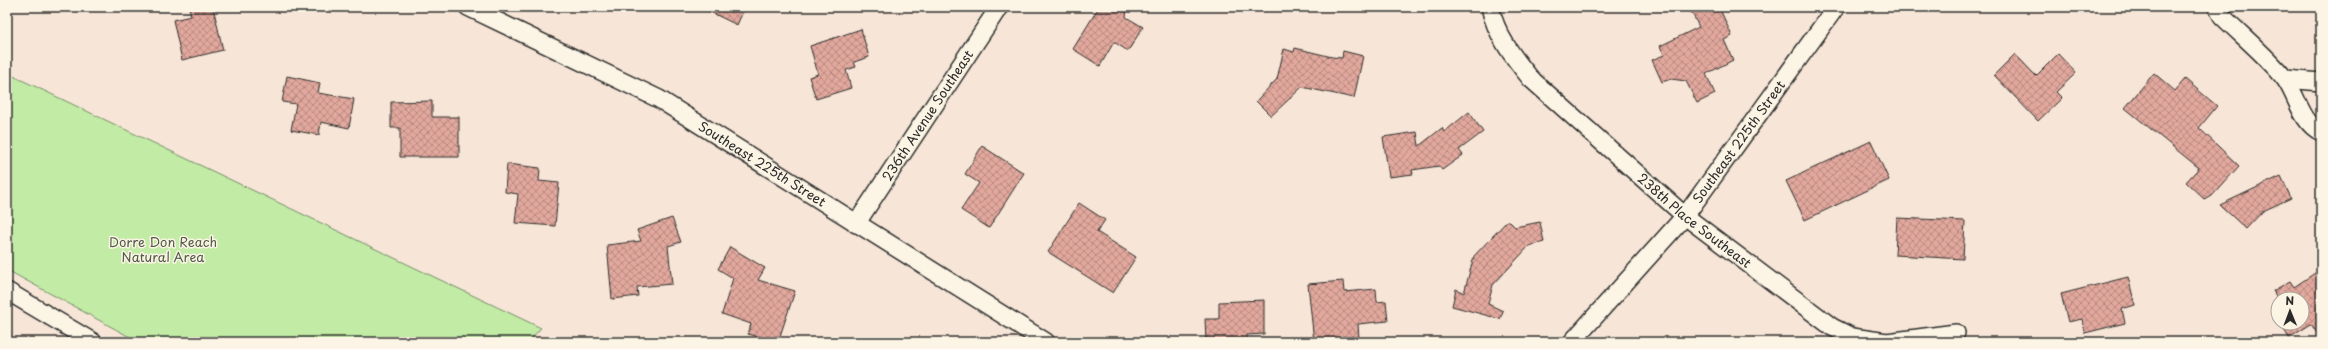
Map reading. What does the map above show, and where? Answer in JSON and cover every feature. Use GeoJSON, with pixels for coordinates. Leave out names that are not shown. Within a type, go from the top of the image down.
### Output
{"type":"FeatureCollection","features":[{"type":"Feature","properties":{"kind":"street","name":"Southeast 225th Street"},"geometry":{"type":"LineString","coordinates":[[468,7],[659,99],[1046,342]]}},
{"type":"Feature","properties":{"kind":"street","name":"236th Avenue Southeast"},"geometry":{"type":"LineString","coordinates":[[856,224],[999,7]]}},
{"type":"Feature","properties":{"kind":"street","name":"238th Place Southeast"},"geometry":{"type":"LineString","coordinates":[[1490,7],[1493,24],[1512,55],[1531,79],[1685,216],[1832,327],[1852,337],[1887,342],[1956,333]]}},
{"type":"Feature","properties":{"kind":"street","name":"Southeast 225th Street"},"geometry":{"type":"LineString","coordinates":[[1572,342],[1685,216],[1836,7]]}},
{"type":"Feature","properties":{"kind":"street"},"geometry":{"type":"LineString","coordinates":[[2217,7],[2222,16],[2286,79],[2304,115],[2316,129],[2321,132]]}},
{"type":"Feature","properties":{"kind":"street"},"geometry":{"type":"LineString","coordinates":[[2286,79],[2321,82]]}},
{"type":"Feature","properties":{"kind":"street"},"geometry":{"type":"LineString","coordinates":[[7,292],[92,342]]}},
{"type":"Feature","properties":{"kind":"green space","name":"Dorre Don Reach Natural Area"},"geometry":{"type":"Polygon","coordinates":[[[7,73],[541,328],[528,342],[139,342],[7,270],[7,73]]]}},
{"type":"Feature","properties":{"kind":"building"},"geometry":{"type":"Polygon","coordinates":[[[189,7],[213,7],[223,50],[182,60],[173,20],[191,16],[189,7]]]}},
{"type":"Feature","properties":{"kind":"building"},"geometry":{"type":"Polygon","coordinates":[[[700,7],[745,7],[737,25],[700,7]]]}},
{"type":"Feature","properties":{"kind":"building"},"geometry":{"type":"Polygon","coordinates":[[[1099,7],[1127,7],[1126,17],[1143,27],[1128,51],[1114,42],[1100,66],[1073,49],[1099,7]]]}},
{"type":"Feature","properties":{"kind":"building"},"geometry":{"type":"Polygon","coordinates":[[[1689,7],[1719,7],[1732,36],[1724,40],[1733,60],[1706,74],[1715,94],[1697,103],[1686,81],[1671,79],[1662,82],[1652,60],[1664,55],[1660,46],[1699,27],[1689,7]]]}},
{"type":"Feature","properties":{"kind":"building"},"geometry":{"type":"Polygon","coordinates":[[[861,29],[869,57],[854,62],[856,67],[846,70],[851,88],[816,99],[809,77],[818,74],[810,46],[861,29]]]}},
{"type":"Feature","properties":{"kind":"building"},"geometry":{"type":"Polygon","coordinates":[[[1295,48],[1332,57],[1342,58],[1343,51],[1363,56],[1354,98],[1302,87],[1271,116],[1256,101],[1277,79],[1284,49],[1294,52],[1295,48]]]}},
{"type":"Feature","properties":{"kind":"building"},"geometry":{"type":"Polygon","coordinates":[[[2015,54],[2036,76],[2058,54],[2076,73],[2056,92],[2062,98],[2038,121],[1994,75],[2015,54]]]}},
{"type":"Feature","properties":{"kind":"building"},"geometry":{"type":"Polygon","coordinates":[[[2154,73],[2175,91],[2185,79],[2217,106],[2199,128],[2239,166],[2212,196],[2205,200],[2186,182],[2199,168],[2125,108],[2154,73]]]}},
{"type":"Feature","properties":{"kind":"building"},"geometry":{"type":"Polygon","coordinates":[[[287,76],[320,83],[318,93],[354,99],[349,128],[321,122],[319,135],[291,130],[296,104],[282,102],[287,76]]]}},
{"type":"Feature","properties":{"kind":"building"},"geometry":{"type":"Polygon","coordinates":[[[432,101],[432,117],[459,117],[459,157],[400,157],[400,128],[391,128],[391,102],[432,101]]]}},
{"type":"Feature","properties":{"kind":"building"},"geometry":{"type":"Polygon","coordinates":[[[1469,112],[1483,132],[1459,150],[1463,155],[1442,170],[1439,166],[1412,170],[1413,174],[1389,177],[1383,137],[1417,132],[1419,146],[1442,128],[1444,132],[1469,112]]]}},
{"type":"Feature","properties":{"kind":"building"},"geometry":{"type":"Polygon","coordinates":[[[1871,141],[1889,180],[1805,220],[1786,181],[1871,141]]]}},
{"type":"Feature","properties":{"kind":"building"},"geometry":{"type":"Polygon","coordinates":[[[982,146],[1024,173],[989,228],[961,210],[979,183],[965,174],[982,146]]]}},
{"type":"Feature","properties":{"kind":"building"},"geometry":{"type":"Polygon","coordinates":[[[507,164],[540,168],[539,181],[559,183],[555,226],[515,223],[518,194],[505,192],[507,164]]]}},
{"type":"Feature","properties":{"kind":"building"},"geometry":{"type":"Polygon","coordinates":[[[2281,176],[2291,198],[2263,211],[2246,229],[2220,205],[2281,176]]]}},
{"type":"Feature","properties":{"kind":"building"},"geometry":{"type":"Polygon","coordinates":[[[1079,203],[1105,220],[1097,232],[1136,257],[1113,293],[1048,252],[1079,203]]]}},
{"type":"Feature","properties":{"kind":"building"},"geometry":{"type":"Polygon","coordinates":[[[672,218],[681,242],[668,246],[672,284],[637,287],[638,296],[612,299],[607,245],[641,241],[637,230],[672,218]]]}},
{"type":"Feature","properties":{"kind":"building"},"geometry":{"type":"Polygon","coordinates":[[[1897,218],[1965,221],[1963,259],[1895,255],[1897,218]]]}},
{"type":"Feature","properties":{"kind":"building"},"geometry":{"type":"Polygon","coordinates":[[[1508,220],[1515,227],[1540,222],[1544,242],[1529,246],[1493,285],[1488,304],[1503,311],[1500,319],[1452,306],[1456,289],[1464,293],[1474,256],[1508,220]]]}},
{"type":"Feature","properties":{"kind":"building"},"geometry":{"type":"Polygon","coordinates":[[[730,247],[765,268],[758,280],[795,291],[778,342],[748,334],[751,324],[722,314],[733,278],[718,269],[730,247]]]}},
{"type":"Feature","properties":{"kind":"building"},"geometry":{"type":"Polygon","coordinates":[[[2321,269],[2321,339],[2310,325],[2310,291],[2273,291],[2290,281],[2294,287],[2321,269]]]}},
{"type":"Feature","properties":{"kind":"building"},"geometry":{"type":"Polygon","coordinates":[[[2128,277],[2135,305],[2122,309],[2125,323],[2085,333],[2082,319],[2068,322],[2061,294],[2128,277]]]}},
{"type":"Feature","properties":{"kind":"building"},"geometry":{"type":"Polygon","coordinates":[[[1343,281],[1344,292],[1376,289],[1377,302],[1386,301],[1388,321],[1358,324],[1359,338],[1314,342],[1308,284],[1343,281]]]}},
{"type":"Feature","properties":{"kind":"building"},"geometry":{"type":"Polygon","coordinates":[[[1264,300],[1264,334],[1247,335],[1247,342],[1206,342],[1205,319],[1219,319],[1219,302],[1264,300]]]}},
{"type":"Feature","properties":{"kind":"building"},"geometry":{"type":"Polygon","coordinates":[[[2285,331],[2300,331],[2289,338],[2285,331]]]}}]}
